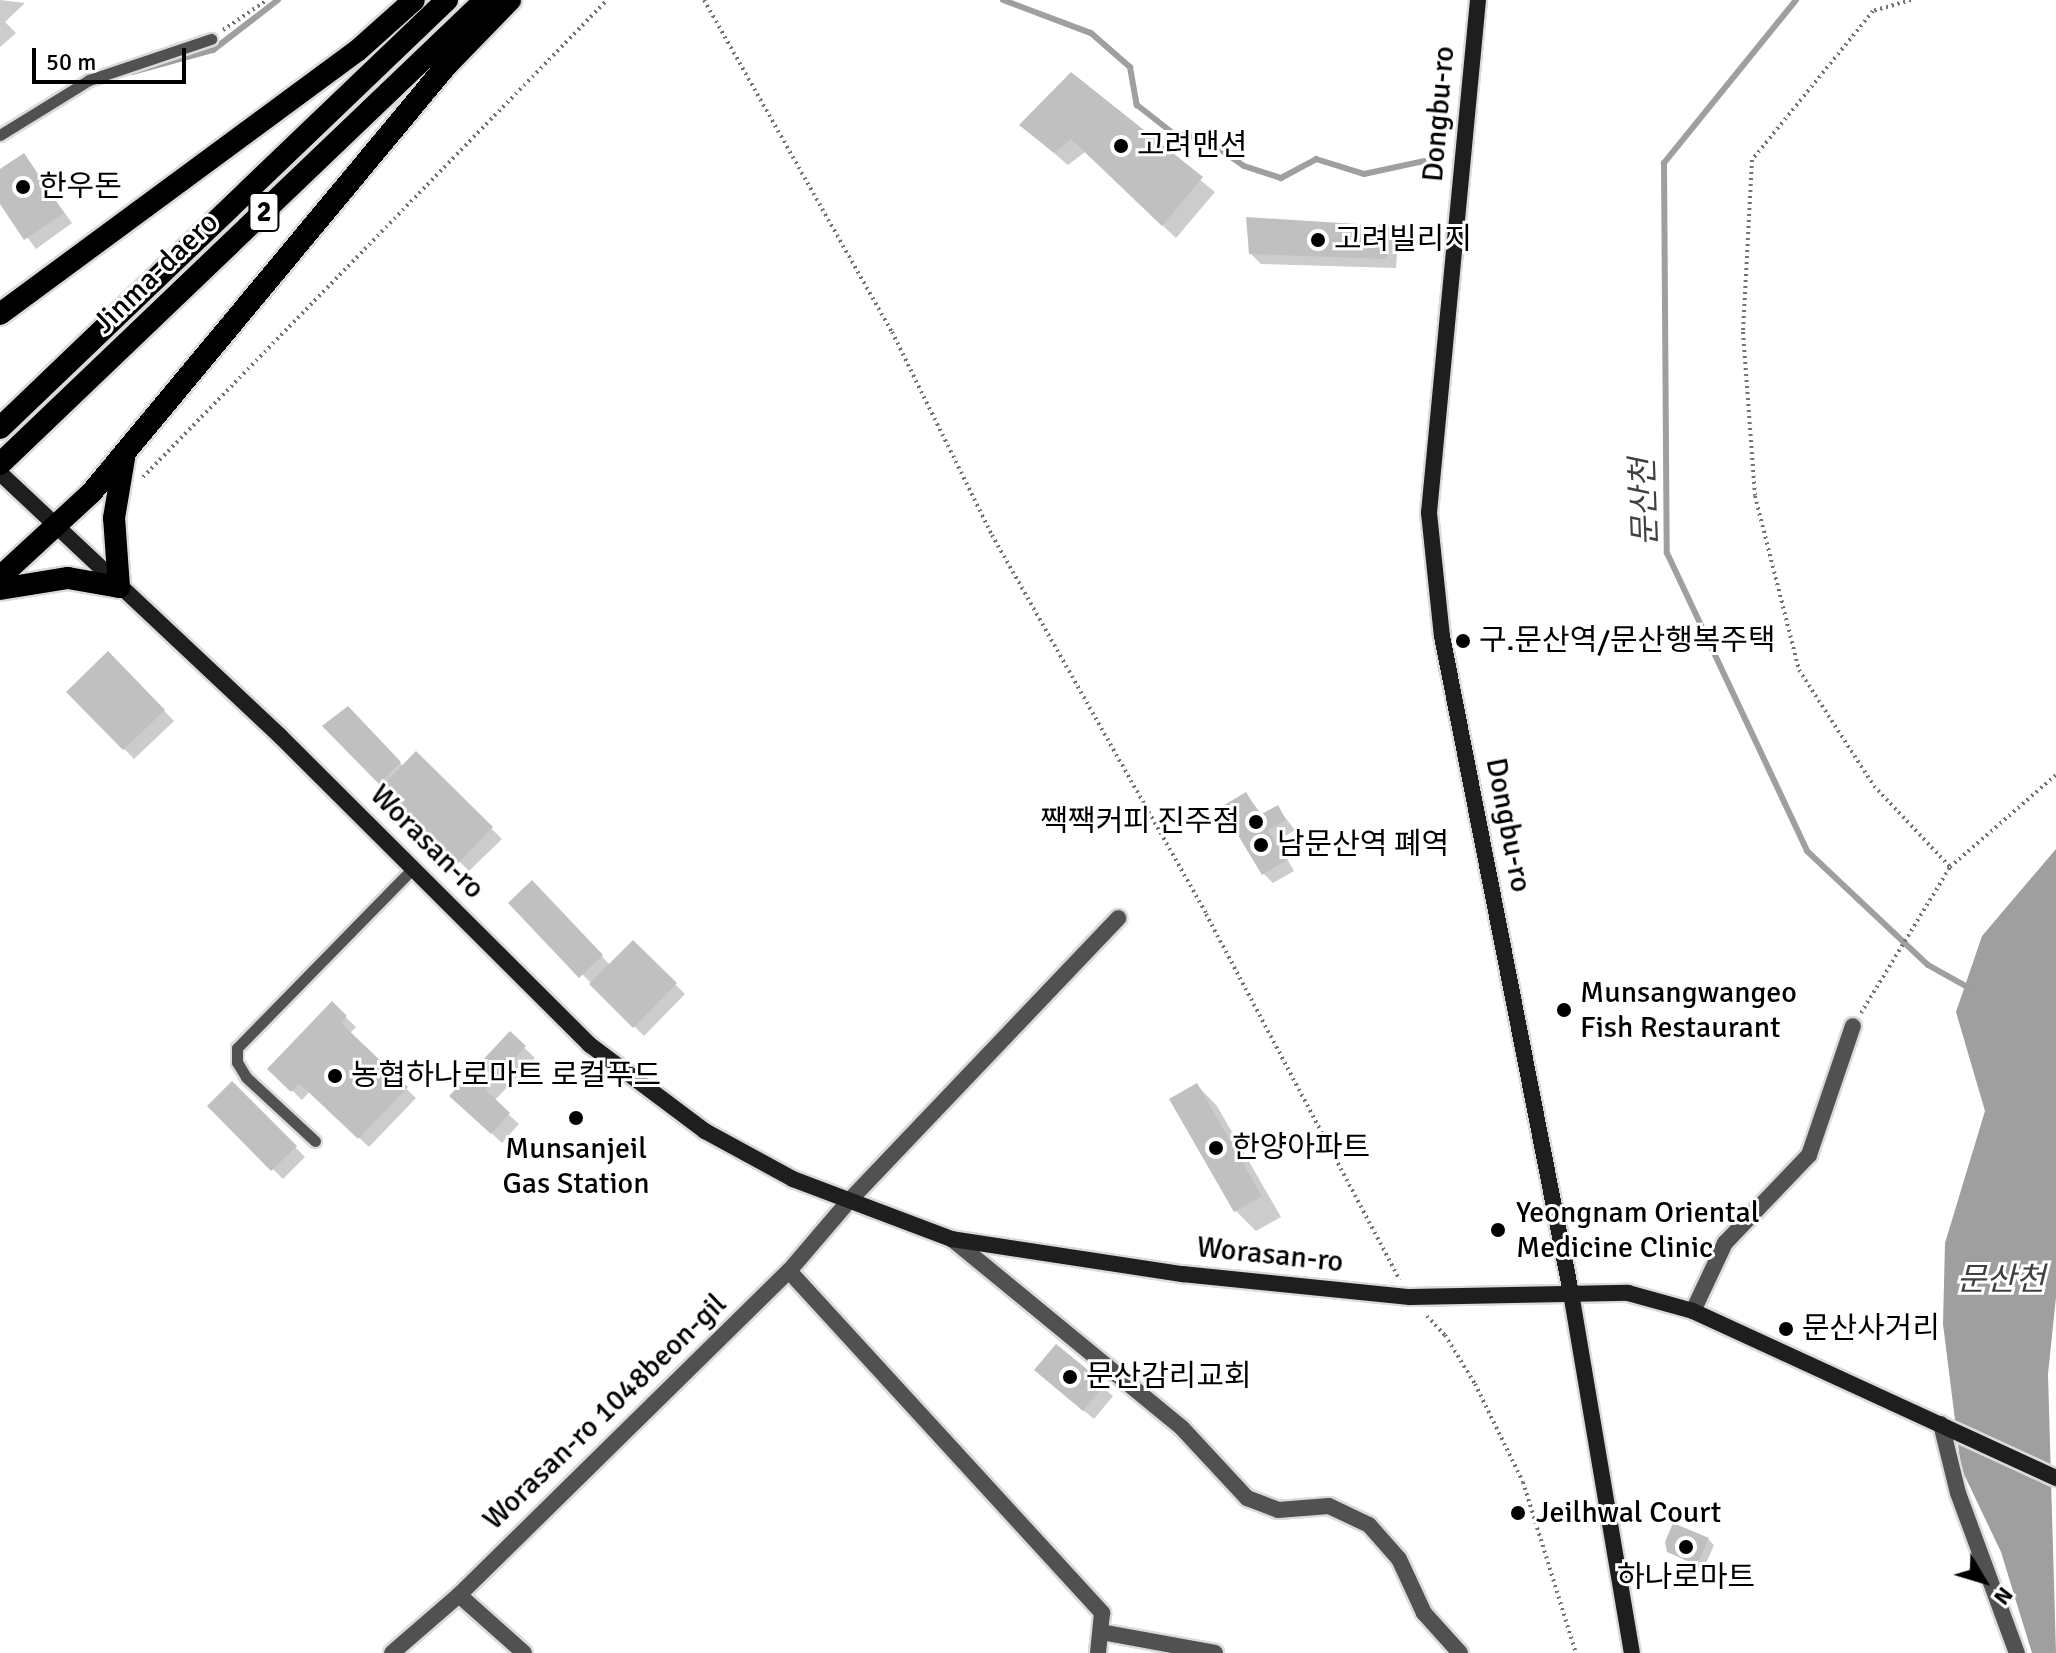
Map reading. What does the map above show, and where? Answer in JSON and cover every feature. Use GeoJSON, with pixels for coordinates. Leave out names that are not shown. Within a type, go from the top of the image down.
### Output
{"type":"FeatureCollection","features":[{"type":"Feature","properties":{"kind":"highway"},"geometry":{"type":"LineString","coordinates":[[0,314],[357,51],[414,0]]}},
{"type":"Feature","properties":{"kind":"highway","name":"Jinma-daero"},"geometry":{"type":"LineString","coordinates":[[0,428],[447,0]]}},
{"type":"Feature","properties":{"kind":"highway","name":"Jinma-daero"},"geometry":{"type":"LineString","coordinates":[[0,464],[485,0]]}},
{"type":"Feature","properties":{"kind":"highway"},"geometry":{"type":"LineString","coordinates":[[0,577],[57,527],[127,451],[446,66],[510,0]]}},
{"type":"Feature","properties":{"kind":"highway"},"geometry":{"type":"LineString","coordinates":[[0,589],[68,578],[119,587],[115,505],[127,451]]}},
{"type":"Feature","properties":{"kind":"main road","name":"Dongbu-ro"},"geometry":{"type":"LineString","coordinates":[[1478,0],[1429,513],[1442,636],[1571,1293],[1632,1653]]}},
{"type":"Feature","properties":{"kind":"main road","name":"Worasan-ro"},"geometry":{"type":"LineString","coordinates":[[0,473],[280,736],[590,1045],[636,1083],[759,1162],[848,1202],[952,1239],[1182,1274],[1410,1297],[1628,1293],[1693,1311],[2056,1478]]}},
{"type":"Feature","properties":{"kind":"street"},"geometry":{"type":"LineString","coordinates":[[848,1202],[1118,918]]}},
{"type":"Feature","properties":{"kind":"street"},"geometry":{"type":"LineString","coordinates":[[1693,1311],[1725,1243],[1809,1155],[1853,1026]]}},
{"type":"Feature","properties":{"kind":"street","name":"Worasan-ro 1048beon-gil"},"geometry":{"type":"LineString","coordinates":[[392,1653],[459,1595],[789,1271],[848,1202]]}},
{"type":"Feature","properties":{"kind":"street"},"geometry":{"type":"LineString","coordinates":[[952,1239],[1182,1428],[1247,1498],[1278,1510],[1329,1506],[1369,1525],[1399,1559],[1424,1613],[1460,1653]]}},
{"type":"Feature","properties":{"kind":"street"},"geometry":{"type":"LineString","coordinates":[[789,1271],[1102,1613],[1098,1653]]}},
{"type":"Feature","properties":{"kind":"street"},"geometry":{"type":"LineString","coordinates":[[1941,1424],[1958,1493],[2017,1653]]}},
{"type":"Feature","properties":{"kind":"street"},"geometry":{"type":"LineString","coordinates":[[459,1595],[524,1653]]}},
{"type":"Feature","properties":{"kind":"street"},"geometry":{"type":"LineString","coordinates":[[1101,1632],[1215,1653]]}},
{"type":"Feature","properties":{"kind":"lane"},"geometry":{"type":"LineString","coordinates":[[0,135],[89,80],[211,39]]}},
{"type":"Feature","properties":{"kind":"lane"},"geometry":{"type":"LineString","coordinates":[[315,1141],[246,1077],[237,1062],[237,1048],[413,868]]}},
{"type":"Feature","properties":{"kind":"path"},"geometry":{"type":"LineString","coordinates":[[211,39],[267,0]]}},
{"type":"Feature","properties":{"kind":"path"},"geometry":{"type":"LineString","coordinates":[[115,505],[607,0]]}},
{"type":"Feature","properties":{"kind":"path"},"geometry":{"type":"LineString","coordinates":[[704,0],[892,332],[992,535],[1206,914],[1410,1297],[1445,1335],[1523,1482],[1576,1653]]}},
{"type":"Feature","properties":{"kind":"path"},"geometry":{"type":"LineString","coordinates":[[1911,0],[1873,11],[1752,160],[1743,332],[1755,496],[1799,670],[1874,786],[1950,867]]}},
{"type":"Feature","properties":{"kind":"path"},"geometry":{"type":"LineString","coordinates":[[1853,1026],[1950,867],[2056,775]]}},
{"type":"Feature","properties":{"kind":"water","name":"문산천"},"geometry":{"type":"Polygon","coordinates":[[[2056,849],[2056,1297],[2048,1374],[2056,1653],[2032,1653],[2001,1552],[1961,1468],[1943,1324],[1945,1243],[1985,1111],[1956,1012],[1982,936],[2056,849]]]}},
{"type":"Feature","properties":{"kind":"building","name":"고려맨션"},"geometry":{"type":"Polygon","coordinates":[[[1071,72],[1203,177],[1162,226],[1071,139],[1054,153],[1019,125],[1071,72]]]}},
{"type":"Feature","properties":{"kind":"building","name":"한우돈"},"geometry":{"type":"Polygon","coordinates":[[[24,153],[64,213],[24,240],[0,204],[0,169],[24,153]]]}},
{"type":"Feature","properties":{"kind":"building","name":"고려빌리지"},"geometry":{"type":"Polygon","coordinates":[[[1246,217],[1389,226],[1387,259],[1249,254],[1246,217]]]}},
{"type":"Feature","properties":{"kind":"building"},"geometry":{"type":"Polygon","coordinates":[[[108,651],[165,710],[123,750],[66,692],[108,651]]]}},
{"type":"Feature","properties":{"kind":"building"},"geometry":{"type":"Polygon","coordinates":[[[348,706],[401,762],[379,784],[322,726],[348,706]]]}},
{"type":"Feature","properties":{"kind":"building"},"geometry":{"type":"Polygon","coordinates":[[[416,751],[493,827],[458,863],[381,787],[416,751]]]}},
{"type":"Feature","properties":{"kind":"building","name":"남문산역 폐역"},"geometry":{"type":"Polygon","coordinates":[[[1246,792],[1260,815],[1278,805],[1286,820],[1268,830],[1286,860],[1262,875],[1221,807],[1246,792]]]}},
{"type":"Feature","properties":{"kind":"building"},"geometry":{"type":"Polygon","coordinates":[[[532,880],[603,955],[579,978],[508,903],[532,880]]]}},
{"type":"Feature","properties":{"kind":"building"},"geometry":{"type":"Polygon","coordinates":[[[633,940],[677,983],[633,1028],[589,984],[633,940]]]}},
{"type":"Feature","properties":{"kind":"building","name":"농협하나로마트 로컬푸드"},"geometry":{"type":"Polygon","coordinates":[[[332,1001],[347,1016],[341,1023],[408,1087],[358,1139],[299,1083],[291,1092],[267,1069],[332,1001]]]}},
{"type":"Feature","properties":{"kind":"building"},"geometry":{"type":"Polygon","coordinates":[[[510,1031],[526,1046],[486,1090],[510,1113],[491,1134],[449,1096],[510,1031]]]}},
{"type":"Feature","properties":{"kind":"building"},"geometry":{"type":"Polygon","coordinates":[[[232,1081],[297,1146],[271,1171],[207,1106],[232,1081]]]}},
{"type":"Feature","properties":{"kind":"building","name":"한양아파트"},"geometry":{"type":"Polygon","coordinates":[[[1197,1083],[1262,1196],[1234,1212],[1169,1099],[1197,1083]]]}},
{"type":"Feature","properties":{"kind":"building","name":"문산감리교회"},"geometry":{"type":"Polygon","coordinates":[[[1056,1344],[1105,1384],[1083,1411],[1034,1370],[1056,1344]]]}},
{"type":"Feature","properties":{"kind":"building","name":"하나로마트"},"geometry":{"type":"Polygon","coordinates":[[[1673,1523],[1709,1538],[1697,1565],[1667,1552],[1665,1542],[1673,1523]]]}},
{"type":"Feature","properties":{"kind":"waterway"},"geometry":{"type":"LineString","coordinates":[[132,72],[213,50],[278,0]]}},
{"type":"Feature","properties":{"kind":"waterway"},"geometry":{"type":"LineString","coordinates":[[1003,0],[1091,33],[1130,67],[1137,105],[1174,134],[1204,138],[1244,166],[1281,178],[1316,159],[1364,174],[1424,161]]}},
{"type":"Feature","properties":{"kind":"waterway","name":"문산천"},"geometry":{"type":"LineString","coordinates":[[1796,0],[1664,163],[1667,553],[1807,851],[1928,965],[1971,989]]}},
{"type":"Feature","properties":{"kind":"place","name":"고려맨션"},"geometry":{"type":"Point","coordinates":[1121,146]}},
{"type":"Feature","properties":{"kind":"place","name":"한우돈"},"geometry":{"type":"Point","coordinates":[23,187]}},
{"type":"Feature","properties":{"kind":"place","name":"고려빌리지"},"geometry":{"type":"Point","coordinates":[1318,240]}},
{"type":"Feature","properties":{"kind":"place","name":"구.문산역/문산행복주택"},"geometry":{"type":"Point","coordinates":[1463,641]}},
{"type":"Feature","properties":{"kind":"place","name":"짹짹커피 진주점"},"geometry":{"type":"Point","coordinates":[1256,822]}},
{"type":"Feature","properties":{"kind":"place","name":"남문산역 폐역"},"geometry":{"type":"Point","coordinates":[1261,845]}},
{"type":"Feature","properties":{"kind":"place","name":"Munsangwangeo Fish Restaurant"},"geometry":{"type":"Point","coordinates":[1564,1010]}},
{"type":"Feature","properties":{"kind":"place","name":"농협하나로마트 로컬푸드"},"geometry":{"type":"Point","coordinates":[335,1076]}},
{"type":"Feature","properties":{"kind":"place","name":"Munsanjeil Gas Station"},"geometry":{"type":"Point","coordinates":[576,1118]}},
{"type":"Feature","properties":{"kind":"place","name":"한양아파트"},"geometry":{"type":"Point","coordinates":[1216,1148]}},
{"type":"Feature","properties":{"kind":"place","name":"Yeongnam Oriental Medicine Clinic"},"geometry":{"type":"Point","coordinates":[1498,1230]}},
{"type":"Feature","properties":{"kind":"place","name":"문산사거리"},"geometry":{"type":"Point","coordinates":[1786,1329]}},
{"type":"Feature","properties":{"kind":"place","name":"문산감리교회"},"geometry":{"type":"Point","coordinates":[1070,1377]}},
{"type":"Feature","properties":{"kind":"place","name":"Jeilhwal Court"},"geometry":{"type":"Point","coordinates":[1518,1513]}},
{"type":"Feature","properties":{"kind":"place","name":"하나로마트"},"geometry":{"type":"Point","coordinates":[1686,1547]}}]}
